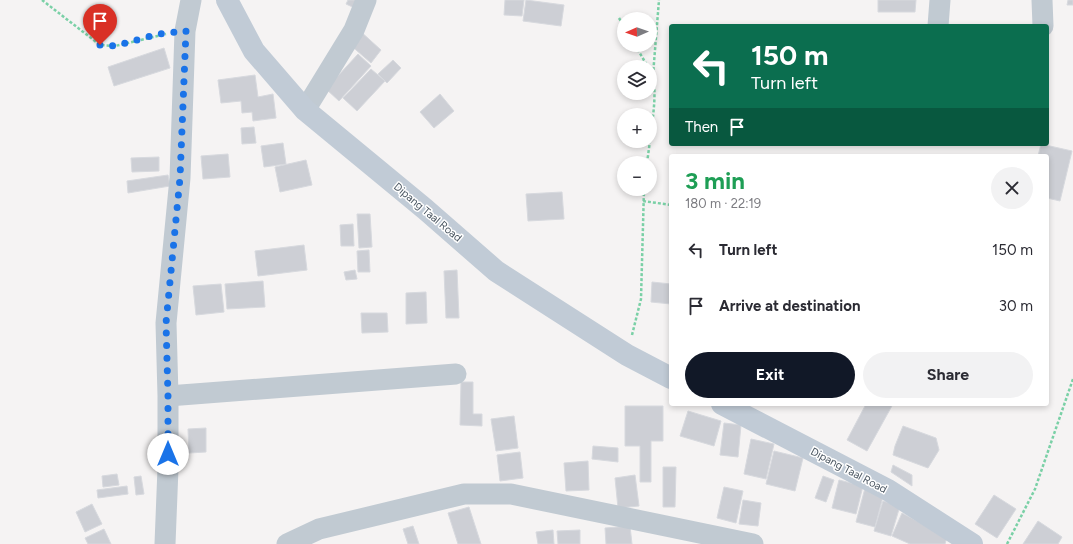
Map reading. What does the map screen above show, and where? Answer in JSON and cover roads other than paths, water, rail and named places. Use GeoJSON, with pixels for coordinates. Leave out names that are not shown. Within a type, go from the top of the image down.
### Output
{"type":"FeatureCollection","features":[{"type":"Feature","properties":{"kind":"main road","name":"Dipang Taal Road"},"geometry":{"type":"LineString","coordinates":[[227,0],[254,50],[305,110],[419,204],[496,271],[627,355],[669,377]]}},
{"type":"Feature","properties":{"kind":"main road","name":"Dipang Taal Road"},"geometry":{"type":"LineString","coordinates":[[726,406],[888,490],[972,544]]}},
{"type":"Feature","properties":{"kind":"street"},"geometry":{"type":"LineString","coordinates":[[165,544],[168,468],[166,323],[180,178],[186,31],[191,0]]}},
{"type":"Feature","properties":{"kind":"street"},"geometry":{"type":"LineString","coordinates":[[305,110],[354,30],[366,0]]}},
{"type":"Feature","properties":{"kind":"street"},"geometry":{"type":"LineString","coordinates":[[938,24],[940,0]]}},
{"type":"Feature","properties":{"kind":"street"},"geometry":{"type":"LineString","coordinates":[[1042,0],[1043,24]]}},
{"type":"Feature","properties":{"kind":"street"},"geometry":{"type":"LineString","coordinates":[[168,396],[456,374]]}},
{"type":"Feature","properties":{"kind":"street"},"geometry":{"type":"LineString","coordinates":[[287,544],[319,529],[464,494],[511,494],[754,544]]}}]}
